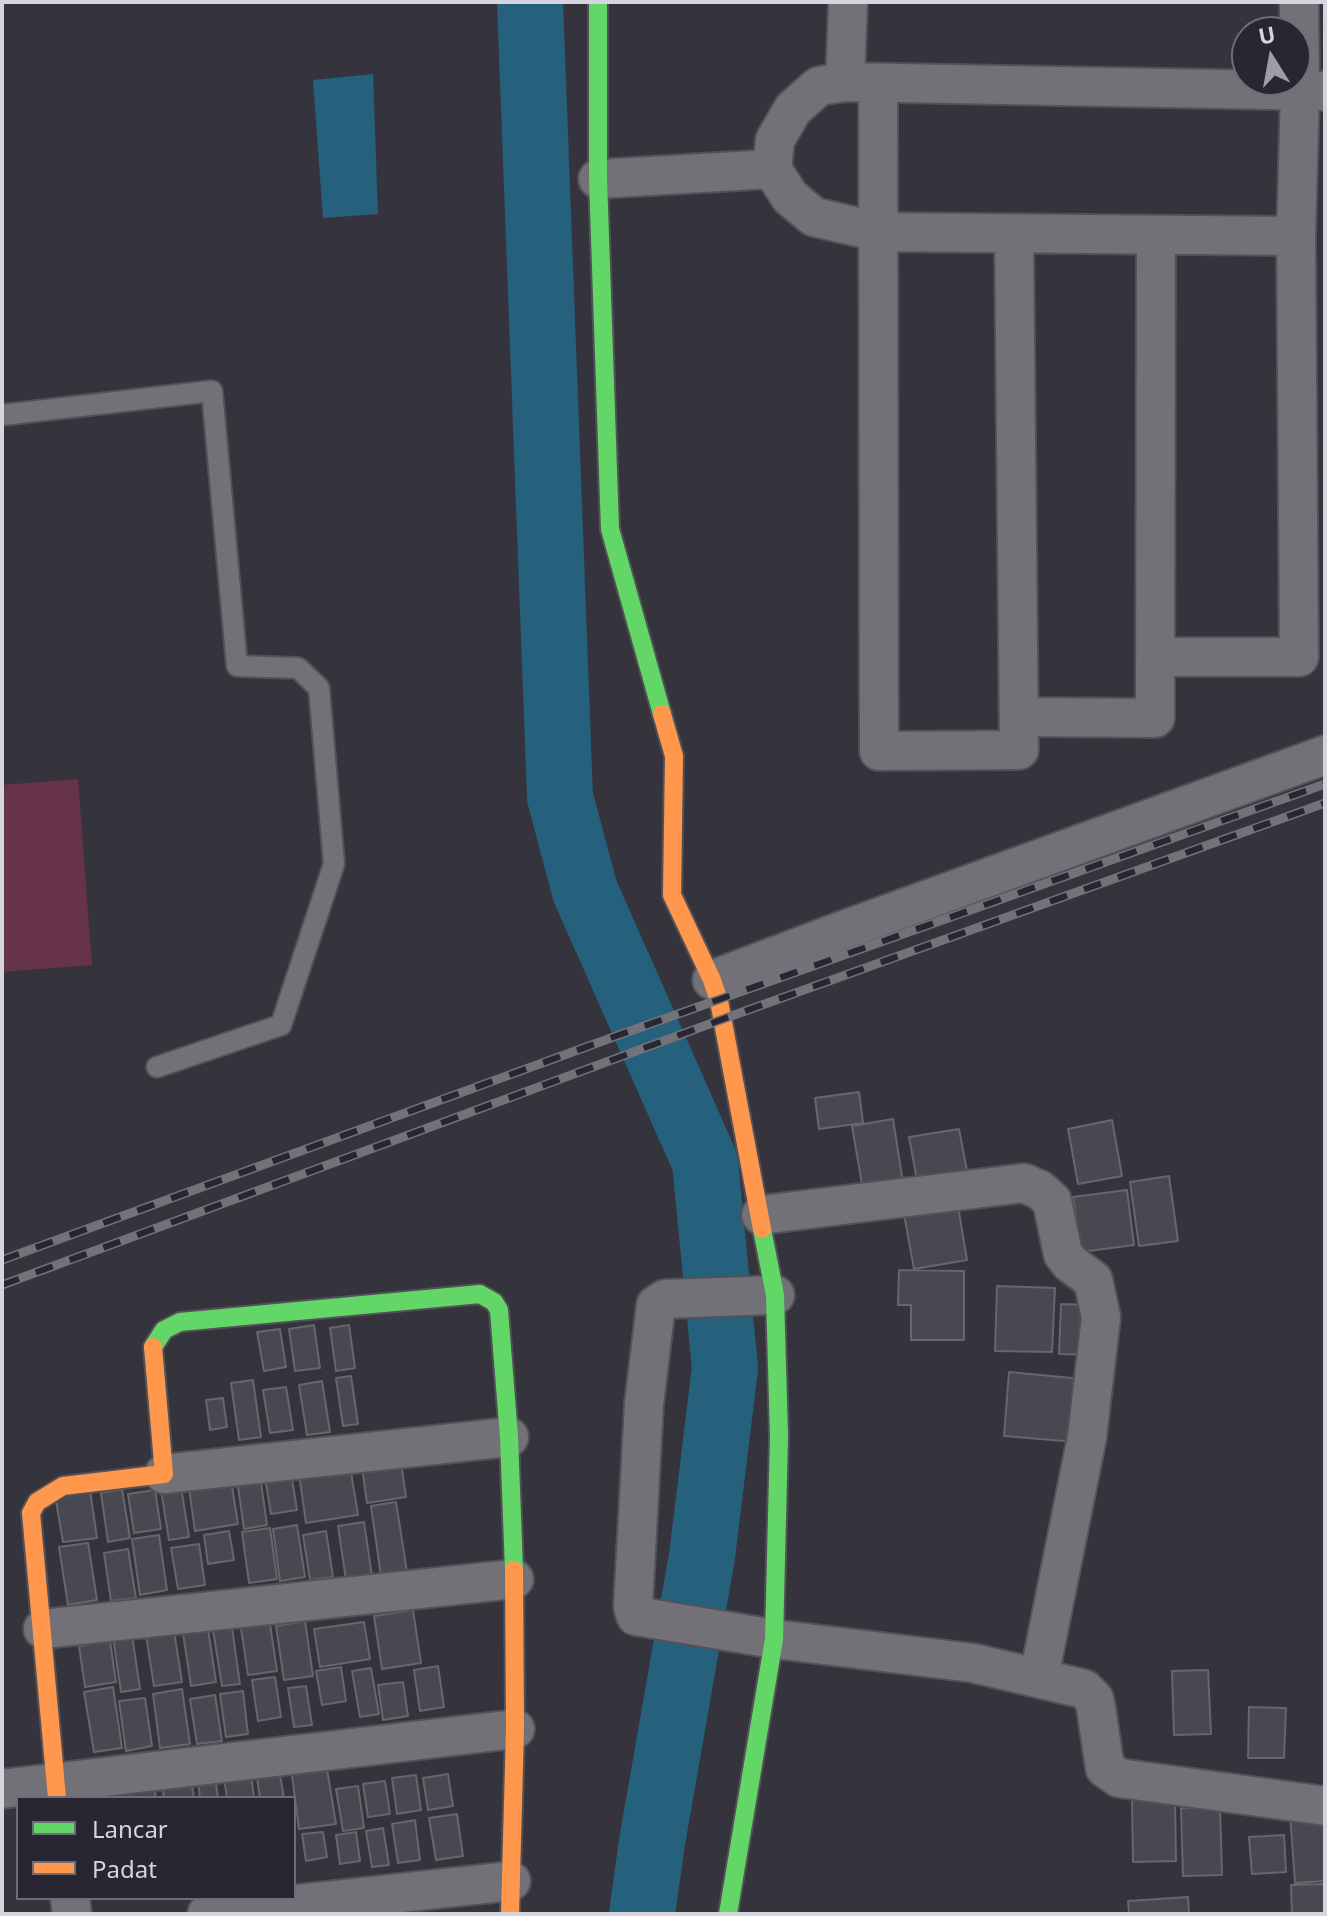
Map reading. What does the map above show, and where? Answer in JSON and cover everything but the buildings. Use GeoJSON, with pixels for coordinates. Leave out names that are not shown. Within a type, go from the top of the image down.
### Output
{"type":"FeatureCollection","features":[{"type":"Feature","properties":{"kind":"street"},"geometry":{"type":"LineString","coordinates":[[598,2],[598,179],[610,529],[674,756],[672,895],[712,980],[727,1037],[736,1104],[761,1215],[760,1295],[779,1437],[728,1914]]}},
{"type":"Feature","properties":{"kind":"street"},"geometry":{"type":"LineString","coordinates":[[848,2],[879,232],[879,751],[1019,750],[1014,234]]}},
{"type":"Feature","properties":{"kind":"street"},"geometry":{"type":"LineString","coordinates":[[1156,657],[1299,657],[1312,583],[1296,236],[1312,91],[1299,2]]}},
{"type":"Feature","properties":{"kind":"street"},"geometry":{"type":"LineString","coordinates":[[1296,236],[879,232],[814,217],[790,197],[772,169],[775,140],[793,109],[819,86],[861,82],[1312,91]]}},
{"type":"Feature","properties":{"kind":"street"},"geometry":{"type":"LineString","coordinates":[[598,179],[772,169]]}},
{"type":"Feature","properties":{"kind":"street"},"geometry":{"type":"LineString","coordinates":[[1019,717],[1155,718],[1156,235]]}},
{"type":"Feature","properties":{"kind":"street"},"geometry":{"type":"LineString","coordinates":[[712,980],[1325,755]]}},
{"type":"Feature","properties":{"kind":"street"},"geometry":{"type":"LineString","coordinates":[[761,1215],[1024,1183],[1040,1190],[1052,1201],[1063,1254],[1093,1280],[1101,1317],[1087,1437],[1039,1677]]}},
{"type":"Feature","properties":{"kind":"street"},"geometry":{"type":"LineString","coordinates":[[164,1474],[153,1345],[164,1330],[180,1322],[480,1294],[494,1302],[499,1310],[509,1437],[514,1579],[515,1729],[510,1898],[207,1914]]}},
{"type":"Feature","properties":{"kind":"street"},"geometry":{"type":"LineString","coordinates":[[760,1295],[665,1299],[654,1310],[644,1404],[633,1607],[636,1616],[760,1637],[973,1663],[1084,1689],[1091,1694],[1096,1708],[1105,1768],[1119,1778],[1325,1806]]}},
{"type":"Feature","properties":{"kind":"street"},"geometry":{"type":"LineString","coordinates":[[56,1790],[31,1513],[37,1502],[63,1486],[509,1437]]}},
{"type":"Feature","properties":{"kind":"street"},"geometry":{"type":"LineString","coordinates":[[43,1629],[514,1579]]}},
{"type":"Feature","properties":{"kind":"street"},"geometry":{"type":"LineString","coordinates":[[2,1789],[56,1790],[515,1729]]}},
{"type":"Feature","properties":{"kind":"lane"},"geometry":{"type":"LineString","coordinates":[[2,415],[212,391],[237,666],[298,668],[319,688],[334,864],[281,1025],[157,1067]]}},
{"type":"Feature","properties":{"kind":"shaded area"},"geometry":{"type":"Polygon","coordinates":[[[78,779],[92,965],[2,972],[2,785],[78,779]]]}},
{"type":"Feature","properties":{"kind":"water"},"geometry":{"type":"Polygon","coordinates":[[[373,74],[378,214],[323,218],[313,80],[373,74]]]}},
{"type":"Feature","properties":{"kind":"waterway"},"geometry":{"type":"LineString","coordinates":[[530,2],[560,797],[585,891],[705,1162],[725,1368],[702,1556],[642,1914]]}},
{"type":"Feature","properties":{"kind":"railway"},"geometry":{"type":"LineString","coordinates":[[2,1260],[619,1035],[1325,784]]}},
{"type":"Feature","properties":{"kind":"railway"},"geometry":{"type":"LineString","coordinates":[[2,1285],[723,1019],[1325,803]]}},
{"type":"Feature","properties":{"kind":"traffic: fast"},"geometry":{"type":"LineString","coordinates":[[598,2],[598,179],[610,529],[662,714]]}},
{"type":"Feature","properties":{"kind":"traffic: fast"},"geometry":{"type":"LineString","coordinates":[[728,1914],[774,1639],[779,1437],[775,1295],[762,1229]]}},
{"type":"Feature","properties":{"kind":"traffic: fast"},"geometry":{"type":"LineString","coordinates":[[153,1347],[164,1330],[180,1322],[480,1294],[494,1302],[499,1310],[509,1437],[514,1570]]}},
{"type":"Feature","properties":{"kind":"traffic: slow"},"geometry":{"type":"LineString","coordinates":[[662,714],[674,756],[672,895],[719,1001],[762,1229]]}},
{"type":"Feature","properties":{"kind":"traffic: slow"},"geometry":{"type":"LineString","coordinates":[[57,1796],[31,1513],[37,1502],[63,1486],[164,1474],[153,1347]]}},
{"type":"Feature","properties":{"kind":"traffic: slow"},"geometry":{"type":"LineString","coordinates":[[510,1914],[515,1729],[514,1570]]}}]}
